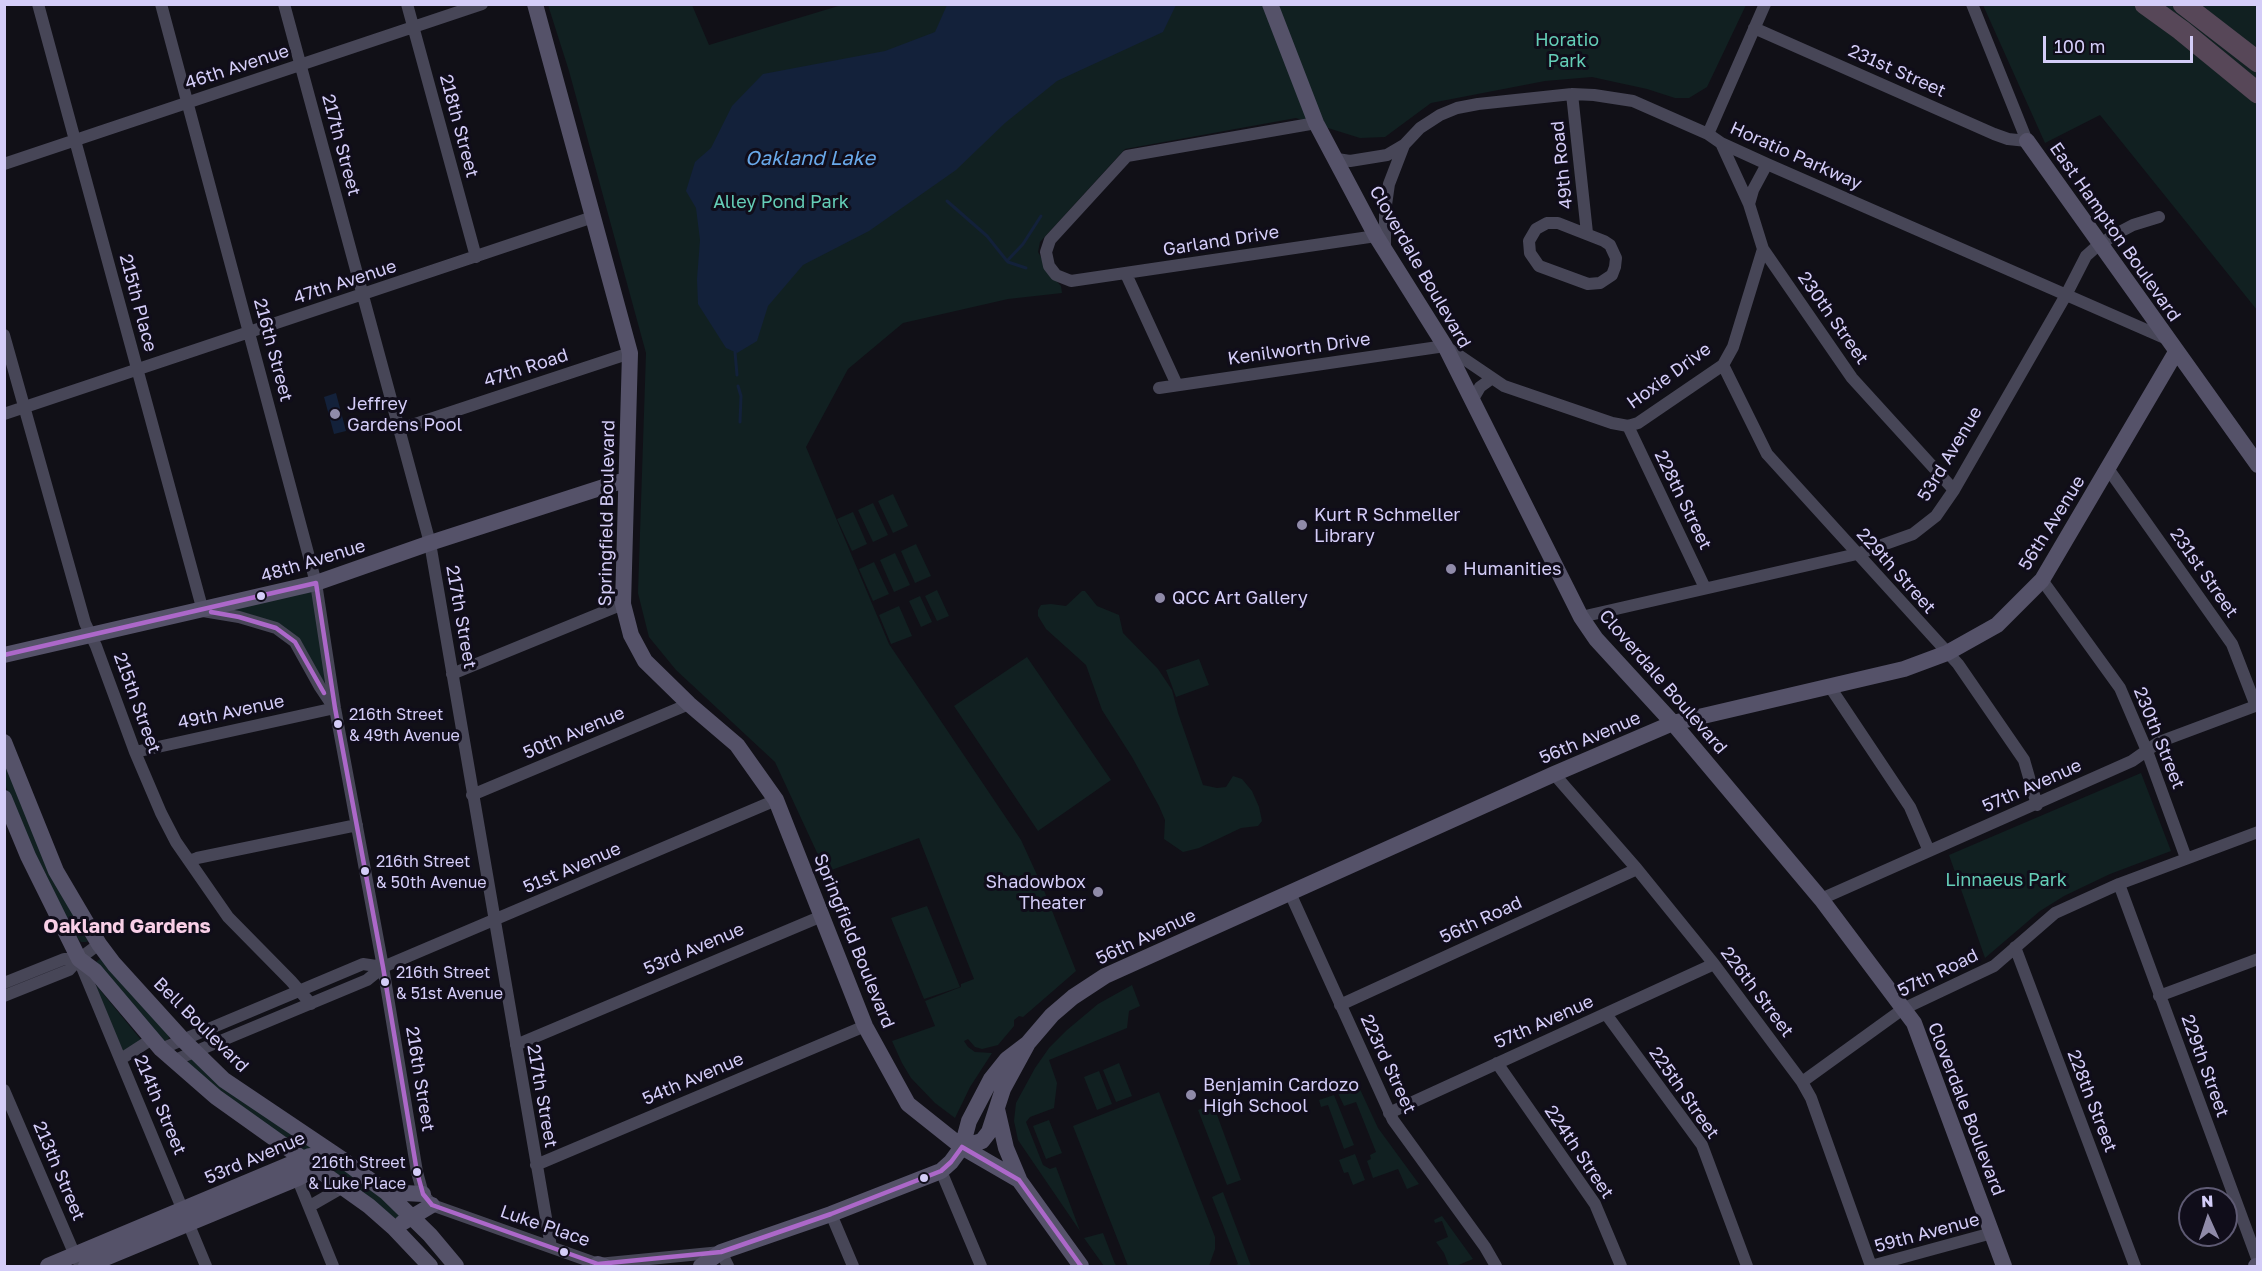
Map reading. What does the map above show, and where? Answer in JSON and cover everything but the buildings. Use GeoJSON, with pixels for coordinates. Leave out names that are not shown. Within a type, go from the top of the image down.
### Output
{"type":"FeatureCollection","features":[{"type":"Feature","properties":{"kind":"highway"},"geometry":{"type":"LineString","coordinates":[[2145,4],[2190,37],[2258,93]]}},
{"type":"Feature","properties":{"kind":"highway"},"geometry":{"type":"LineString","coordinates":[[2183,4],[2258,62]]}},
{"type":"Feature","properties":{"kind":"street","name":"215th Place"},"geometry":{"type":"LineString","coordinates":[[38,4],[203,611]]}},
{"type":"Feature","properties":{"kind":"street","name":"216th Street"},"geometry":{"type":"LineString","coordinates":[[161,4],[316,583],[335,708],[383,967],[417,1172],[428,1200]]}},
{"type":"Feature","properties":{"kind":"street","name":"217th Street"},"geometry":{"type":"LineString","coordinates":[[284,4],[430,543],[551,1247]]}},
{"type":"Feature","properties":{"kind":"street","name":"218th Street"},"geometry":{"type":"LineString","coordinates":[[407,4],[476,257]]}},
{"type":"Feature","properties":{"kind":"street","name":"46th Avenue"},"geometry":{"type":"LineString","coordinates":[[4,164],[482,4]]}},
{"type":"Feature","properties":{"kind":"street","name":"Springfield Boulevard"},"geometry":{"type":"LineString","coordinates":[[536,4],[630,352],[623,604],[631,634],[645,661],[689,704],[737,745],[776,801],[865,1026],[908,1104],[962,1147],[1019,1180],[1081,1266]]}},
{"type":"Feature","properties":{"kind":"street","name":"Cloverdale Boulevard"},"geometry":{"type":"LineString","coordinates":[[1270,4],[1316,123],[1381,243],[1445,346],[1581,617],[1596,639],[1673,723],[1821,899],[1914,1023],[2004,1266]]}},
{"type":"Feature","properties":{"kind":"street"},"geometry":{"type":"LineString","coordinates":[[1708,134],[1765,4]]}},
{"type":"Feature","properties":{"kind":"street","name":"East Hampton Boulevard"},"geometry":{"type":"LineString","coordinates":[[1972,4],[2027,141],[2258,465]]}},
{"type":"Feature","properties":{"kind":"street","name":"231st Street"},"geometry":{"type":"LineString","coordinates":[[1754,28],[1994,134],[2008,139],[2027,141]]}},
{"type":"Feature","properties":{"kind":"street","name":"Horatio Parkway"},"geometry":{"type":"LineString","coordinates":[[1336,159],[1350,161],[1387,156],[1404,145],[1420,128],[1440,115],[1457,108],[1572,94],[1633,101],[1708,134],[1767,164],[2066,296],[2171,346]]}},
{"type":"Feature","properties":{"kind":"street","name":"49th Road"},"geometry":{"type":"LineString","coordinates":[[1572,94],[1587,233]]}},
{"type":"Feature","properties":{"kind":"street","name":"Garland Drive"},"geometry":{"type":"LineString","coordinates":[[1316,123],[1127,156],[1050,240],[1046,252],[1049,266],[1056,275],[1071,280],[1381,243]]}},
{"type":"Feature","properties":{"kind":"street","name":"230th Street"},"geometry":{"type":"LineString","coordinates":[[1720,142],[1749,204],[1763,249],[1852,378],[1954,490]]}},
{"type":"Feature","properties":{"kind":"street","name":"Horatio Parkway"},"geometry":{"type":"LineString","coordinates":[[1381,243],[1389,184],[1404,145]]}},
{"type":"Feature","properties":{"kind":"street"},"geometry":{"type":"LineString","coordinates":[[1749,204],[1753,190],[1767,164]]}},
{"type":"Feature","properties":{"kind":"street","name":"47th Avenue"},"geometry":{"type":"LineString","coordinates":[[4,414],[593,217]]}},
{"type":"Feature","properties":{"kind":"street","name":"53rd Avenue"},"geometry":{"type":"LineString","coordinates":[[1581,617],[1857,554],[1913,534],[1936,516],[1954,490],[2066,296],[2086,256],[2101,243],[2133,225],[2159,217]]}},
{"type":"Feature","properties":{"kind":"street","name":"49th Road"},"geometry":{"type":"LineString","coordinates":[[1547,223],[1558,223],[1587,233],[1610,245],[1616,258],[1612,274],[1600,284],[1588,284],[1539,266],[1530,254],[1529,242],[1532,234],[1547,223]]}},
{"type":"Feature","properties":{"kind":"street","name":"Hoxie Drive"},"geometry":{"type":"LineString","coordinates":[[1445,346],[1504,386],[1612,423],[1628,426],[1638,423],[1723,365],[1733,347],[1763,249]]}},
{"type":"Feature","properties":{"kind":"street"},"geometry":{"type":"LineString","coordinates":[[1126,274],[1177,385]]}},
{"type":"Feature","properties":{"kind":"street","name":"215th Street"},"geometry":{"type":"LineString","coordinates":[[4,335],[85,623],[161,813],[176,842],[228,917],[311,1004]]}},
{"type":"Feature","properties":{"kind":"street","name":"Kenilworth Drive"},"geometry":{"type":"LineString","coordinates":[[1159,388],[1445,346]]}},
{"type":"Feature","properties":{"kind":"street","name":"56th Avenue"},"geometry":{"type":"LineString","coordinates":[[701,1266],[724,1259],[941,1171],[962,1147],[969,1121],[991,1080],[1007,1059],[1028,1042],[1052,1015],[1105,976],[1554,774],[1673,723],[1904,669],[1947,653],[1997,625],[2042,580],[2109,470],[2171,346]]}},
{"type":"Feature","properties":{"kind":"street","name":"47th Road"},"geometry":{"type":"LineString","coordinates":[[400,429],[630,352]]}},
{"type":"Feature","properties":{"kind":"street","name":"229th Street"},"geometry":{"type":"LineString","coordinates":[[1723,365],[1767,454],[1958,664],[2024,760],[2037,805]]}},
{"type":"Feature","properties":{"kind":"street"},"geometry":{"type":"LineString","coordinates":[[1473,399],[1480,387],[1491,379]]}},
{"type":"Feature","properties":{"kind":"street","name":"228th Street"},"geometry":{"type":"LineString","coordinates":[[1628,426],[1705,588]]}},
{"type":"Feature","properties":{"kind":"street","name":"231st Street"},"geometry":{"type":"LineString","coordinates":[[2109,470],[2232,644],[2257,705]]}},
{"type":"Feature","properties":{"kind":"street","name":"48th Avenue"},"geometry":{"type":"LineString","coordinates":[[4,654],[203,611],[316,583],[430,543],[625,480]]}},
{"type":"Feature","properties":{"kind":"street","name":"230th Street"},"geometry":{"type":"LineString","coordinates":[[2042,580],[2120,688],[2147,751],[2186,858]]}},
{"type":"Feature","properties":{"kind":"street"},"geometry":{"type":"LineString","coordinates":[[452,674],[623,604]]}},
{"type":"Feature","properties":{"kind":"street","name":"216th Street"},"geometry":{"type":"LineString","coordinates":[[203,611],[239,616],[276,628],[295,642],[320,687],[335,708]]}},
{"type":"Feature","properties":{"kind":"street"},"geometry":{"type":"LineString","coordinates":[[1830,687],[1910,807],[1929,851]]}},
{"type":"Feature","properties":{"kind":"street","name":"50th Avenue"},"geometry":{"type":"LineString","coordinates":[[472,795],[689,704]]}},
{"type":"Feature","properties":{"kind":"street","name":"57th Avenue"},"geometry":{"type":"LineString","coordinates":[[1821,899],[2139,758],[2159,742],[2257,705]]}},
{"type":"Feature","properties":{"kind":"street","name":"49th Avenue"},"geometry":{"type":"LineString","coordinates":[[135,752],[335,708]]}},
{"type":"Feature","properties":{"kind":"street","name":"Bell Boulevard"},"geometry":{"type":"LineString","coordinates":[[4,742],[56,871],[99,944],[114,964],[183,1040],[224,1080],[386,1192],[430,1235],[456,1266]]}},
{"type":"Feature","properties":{"kind":"street","name":"226th Street"},"geometry":{"type":"LineString","coordinates":[[1554,774],[1637,869],[1714,964],[1802,1082],[1811,1098],[1871,1266]]}},
{"type":"Feature","properties":{"kind":"street"},"geometry":{"type":"LineString","coordinates":[[4,798],[28,856],[78,959],[94,971],[156,1044],[216,1097],[302,1168],[343,1187],[369,1206],[394,1228],[430,1266]]}},
{"type":"Feature","properties":{"kind":"street","name":"51st Avenue"},"geometry":{"type":"LineString","coordinates":[[175,1060],[367,980],[383,967],[776,801]]}},
{"type":"Feature","properties":{"kind":"street"},"geometry":{"type":"LineString","coordinates":[[189,861],[357,825]]}},
{"type":"Feature","properties":{"kind":"street","name":"57th Road"},"geometry":{"type":"LineString","coordinates":[[1802,1082],[1903,1009],[1994,966],[2055,913],[2119,884],[2258,832]]}},
{"type":"Feature","properties":{"kind":"street","name":"56th Road"},"geometry":{"type":"LineString","coordinates":[[1340,1005],[1637,869]]}},
{"type":"Feature","properties":{"kind":"street","name":"229th Street"},"geometry":{"type":"LineString","coordinates":[[2119,884],[2258,1261]]}},
{"type":"Feature","properties":{"kind":"street","name":"223rd Street"},"geometry":{"type":"LineString","coordinates":[[1290,893],[1389,1113],[1485,1247],[1496,1266]]}},
{"type":"Feature","properties":{"kind":"street","name":"53rd Avenue"},"geometry":{"type":"LineString","coordinates":[[516,1045],[822,916]]}},
{"type":"Feature","properties":{"kind":"street"},"geometry":{"type":"LineString","coordinates":[[4,996],[69,970],[78,959],[99,944]]}},
{"type":"Feature","properties":{"kind":"street","name":"228th Street"},"geometry":{"type":"LineString","coordinates":[[2015,947],[2135,1266]]}},
{"type":"Feature","properties":{"kind":"street"},"geometry":{"type":"LineString","coordinates":[[4,983],[64,959],[78,959]]}},
{"type":"Feature","properties":{"kind":"street","name":"214th Street"},"geometry":{"type":"LineString","coordinates":[[78,959],[206,1266]]}},
{"type":"Feature","properties":{"kind":"street"},"geometry":{"type":"LineString","coordinates":[[2159,996],[2258,959]]}},
{"type":"Feature","properties":{"kind":"street","name":"51st Avenue"},"geometry":{"type":"LineString","coordinates":[[121,1059],[156,1044],[183,1040],[363,964],[383,967]]}},
{"type":"Feature","properties":{"kind":"street","name":"57th Avenue"},"geometry":{"type":"LineString","coordinates":[[1389,1113],[1714,964]]}},
{"type":"Feature","properties":{"kind":"street","name":"225th Street"},"geometry":{"type":"LineString","coordinates":[[1606,1014],[1702,1145],[1747,1266]]}},
{"type":"Feature","properties":{"kind":"street","name":"54th Avenue"},"geometry":{"type":"LineString","coordinates":[[536,1165],[865,1026]]}},
{"type":"Feature","properties":{"kind":"street","name":"56th Avenue"},"geometry":{"type":"LineString","coordinates":[[962,1147],[982,1141],[989,1132],[1004,1089],[1028,1042]]}},
{"type":"Feature","properties":{"kind":"street","name":"224th Street"},"geometry":{"type":"LineString","coordinates":[[1497,1063],[1595,1204],[1621,1266]]}},
{"type":"Feature","properties":{"kind":"street","name":"213th Street"},"geometry":{"type":"LineString","coordinates":[[4,1090],[80,1263]]}},
{"type":"Feature","properties":{"kind":"street"},"geometry":{"type":"LineString","coordinates":[[997,1108],[1006,1148],[1019,1180]]}},
{"type":"Feature","properties":{"kind":"street","name":"53rd Avenue"},"geometry":{"type":"LineString","coordinates":[[48,1266],[80,1263],[302,1168],[325,1148]]}},
{"type":"Feature","properties":{"kind":"street"},"geometry":{"type":"LineString","coordinates":[[302,1168],[310,1206],[333,1266]]}},
{"type":"Feature","properties":{"kind":"street"},"geometry":{"type":"LineString","coordinates":[[941,1171],[981,1266]]}},
{"type":"Feature","properties":{"kind":"street"},"geometry":{"type":"LineString","coordinates":[[310,1206],[343,1187]]}},
{"type":"Feature","properties":{"kind":"street"},"geometry":{"type":"LineString","coordinates":[[386,1192],[428,1200]]}},
{"type":"Feature","properties":{"kind":"street"},"geometry":{"type":"LineString","coordinates":[[394,1228],[412,1217],[428,1200]]}},
{"type":"Feature","properties":{"kind":"street","name":"Luke Place"},"geometry":{"type":"LineString","coordinates":[[428,1200],[601,1265],[724,1259]]}},
{"type":"Feature","properties":{"kind":"street"},"geometry":{"type":"LineString","coordinates":[[831,1214],[853,1266]]}},
{"type":"Feature","properties":{"kind":"street","name":"59th Avenue"},"geometry":{"type":"LineString","coordinates":[[1871,1266],[1992,1233]]}},
{"type":"Feature","properties":{"kind":"green space","name":"Alley Pond Park"},"geometry":{"type":"Polygon","coordinates":[[[845,4],[1746,5],[1707,87],[1689,98],[1675,98],[1647,89],[1592,77],[1545,81],[1431,103],[1385,137],[1360,138],[1296,118],[1125,149],[1040,242],[1038,252],[1051,275],[1061,286],[1062,293],[1008,299],[903,323],[848,369],[806,447],[889,644],[1021,840],[1076,971],[1023,1017],[1019,1016],[1014,1020],[1014,1026],[998,1045],[982,1049],[975,1047],[968,1039],[964,1041],[975,1052],[992,1053],[970,1087],[955,1118],[935,1103],[911,1078],[892,1041],[935,1026],[925,1001],[961,987],[961,984],[974,979],[919,838],[826,872],[775,762],[676,670],[649,637],[638,593],[646,353],[569,71],[548,5],[692,5],[709,45],[845,4]]]}},
{"type":"Feature","properties":{"kind":"green space"},"geometry":{"type":"Polygon","coordinates":[[[1983,5],[2257,5],[2257,310],[2100,115],[2045,143],[1983,5]]]}},
{"type":"Feature","properties":{"kind":"green space"},"geometry":{"type":"Polygon","coordinates":[[[893,494],[908,526],[893,533],[878,501],[893,494]]]}},
{"type":"Feature","properties":{"kind":"green space"},"geometry":{"type":"Polygon","coordinates":[[[873,503],[888,535],[873,542],[858,510],[873,503]]]}},
{"type":"Feature","properties":{"kind":"green space"},"geometry":{"type":"Polygon","coordinates":[[[853,512],[867,544],[852,551],[837,519],[853,512]]]}},
{"type":"Feature","properties":{"kind":"green space"},"geometry":{"type":"Polygon","coordinates":[[[916,544],[931,576],[915,583],[901,551],[916,544]]]}},
{"type":"Feature","properties":{"kind":"green space"},"geometry":{"type":"Polygon","coordinates":[[[895,553],[910,585],[894,592],[880,560],[895,553]]]}},
{"type":"Feature","properties":{"kind":"green space"},"geometry":{"type":"Polygon","coordinates":[[[874,562],[889,594],[873,601],[859,569],[874,562]]]}},
{"type":"Feature","properties":{"kind":"green space"},"geometry":{"type":"Polygon","coordinates":[[[316,583],[335,708],[304,656],[277,628],[203,611],[316,583]]]}},
{"type":"Feature","properties":{"kind":"green space"},"geometry":{"type":"Polygon","coordinates":[[[937,590],[949,616],[937,621],[925,596],[937,590]]]}},
{"type":"Feature","properties":{"kind":"green space"},"geometry":{"type":"Polygon","coordinates":[[[1082,591],[1085,591],[1097,606],[1119,615],[1123,633],[1158,669],[1172,690],[1203,785],[1226,787],[1233,776],[1242,779],[1252,791],[1259,807],[1262,821],[1258,826],[1241,828],[1199,848],[1183,852],[1164,839],[1165,820],[1159,806],[1132,757],[1102,710],[1086,665],[1046,629],[1038,616],[1041,605],[1066,606],[1082,591]]]}},
{"type":"Feature","properties":{"kind":"green space"},"geometry":{"type":"Polygon","coordinates":[[[920,596],[932,622],[921,627],[909,601],[920,596]]]}},
{"type":"Feature","properties":{"kind":"green space"},"geometry":{"type":"Polygon","coordinates":[[[899,606],[912,636],[891,644],[879,615],[899,606]]]}},
{"type":"Feature","properties":{"kind":"green space"},"geometry":{"type":"Polygon","coordinates":[[[1027,657],[1111,780],[1038,831],[954,706],[1027,657]]]}},
{"type":"Feature","properties":{"kind":"green space"},"geometry":{"type":"Polygon","coordinates":[[[1199,659],[1209,685],[1176,697],[1166,670],[1199,659]]]}},
{"type":"Feature","properties":{"kind":"green space"},"geometry":{"type":"Polygon","coordinates":[[[4,754],[88,941],[86,942],[81,942],[77,937],[26,840],[5,784],[4,754]]]}},
{"type":"Feature","properties":{"kind":"green space","name":"Linnaeus Park"},"geometry":{"type":"Polygon","coordinates":[[[2141,773],[2171,851],[2110,874],[2064,896],[2040,911],[1985,958],[1949,855],[2141,773]]]}},
{"type":"Feature","properties":{"kind":"green space"},"geometry":{"type":"Polygon","coordinates":[[[927,906],[960,987],[924,999],[891,918],[927,906]]]}},
{"type":"Feature","properties":{"kind":"green space"},"geometry":{"type":"Polygon","coordinates":[[[101,958],[168,1034],[167,1040],[163,1042],[96,962],[101,958]]]}},
{"type":"Feature","properties":{"kind":"green space"},"geometry":{"type":"Polygon","coordinates":[[[92,980],[142,1041],[122,1054],[92,980]]]}},
{"type":"Feature","properties":{"kind":"green space"},"geometry":{"type":"Polygon","coordinates":[[[1132,985],[1140,1006],[1129,1011],[1127,1028],[1049,1060],[1057,1083],[1054,1108],[1030,1117],[1026,1122],[1043,1165],[1050,1169],[1056,1167],[1080,1231],[1018,1140],[1014,1121],[1016,1103],[1049,1048],[1098,1004],[1132,985]]]}},
{"type":"Feature","properties":{"kind":"green space"},"geometry":{"type":"Polygon","coordinates":[[[191,1059],[312,1147],[307,1152],[255,1120],[187,1063],[191,1059]]]}},
{"type":"Feature","properties":{"kind":"green space"},"geometry":{"type":"Polygon","coordinates":[[[1119,1063],[1132,1096],[1116,1102],[1103,1070],[1119,1063]]]}},
{"type":"Feature","properties":{"kind":"green space"},"geometry":{"type":"Polygon","coordinates":[[[1099,1071],[1112,1104],[1097,1110],[1084,1077],[1099,1071]]]}},
{"type":"Feature","properties":{"kind":"green space"},"geometry":{"type":"Polygon","coordinates":[[[1358,1085],[1378,1128],[1419,1184],[1407,1189],[1398,1169],[1373,1178],[1367,1161],[1371,1159],[1370,1155],[1376,1152],[1356,1102],[1344,1106],[1338,1093],[1358,1085]]]}},
{"type":"Feature","properties":{"kind":"green space"},"geometry":{"type":"Polygon","coordinates":[[[1159,1092],[1215,1237],[1215,1249],[1209,1266],[1128,1266],[1073,1126],[1159,1092]]]}},
{"type":"Feature","properties":{"kind":"green space"},"geometry":{"type":"Polygon","coordinates":[[[1334,1095],[1354,1145],[1344,1149],[1328,1105],[1321,1107],[1319,1100],[1334,1095]]]}},
{"type":"Feature","properties":{"kind":"green space"},"geometry":{"type":"Polygon","coordinates":[[[1213,1104],[1241,1180],[1227,1185],[1198,1110],[1213,1104]]]}},
{"type":"Feature","properties":{"kind":"green space"},"geometry":{"type":"Polygon","coordinates":[[[1049,1120],[1062,1153],[1046,1159],[1033,1126],[1049,1120]]]}},
{"type":"Feature","properties":{"kind":"green space"},"geometry":{"type":"Polygon","coordinates":[[[1355,1154],[1365,1180],[1353,1185],[1348,1172],[1344,1173],[1339,1160],[1355,1154]]]}},
{"type":"Feature","properties":{"kind":"green space"},"geometry":{"type":"Polygon","coordinates":[[[324,1155],[403,1214],[395,1219],[323,1163],[324,1155]]]}},
{"type":"Feature","properties":{"kind":"green space"},"geometry":{"type":"Polygon","coordinates":[[[1223,1192],[1251,1266],[1234,1266],[1238,1264],[1212,1197],[1223,1192]]]}},
{"type":"Feature","properties":{"kind":"green space"},"geometry":{"type":"Polygon","coordinates":[[[1442,1216],[1473,1259],[1456,1266],[1449,1266],[1436,1242],[1448,1237],[1442,1221],[1435,1223],[1434,1220],[1442,1216]]]}},
{"type":"Feature","properties":{"kind":"green space"},"geometry":{"type":"Polygon","coordinates":[[[1103,1233],[1117,1266],[1104,1266],[1084,1238],[1103,1233]]]}},
{"type":"Feature","properties":{"kind":"water","name":"Oakland Lake"},"geometry":{"type":"Polygon","coordinates":[[[947,5],[1176,5],[1163,32],[1057,81],[1005,123],[956,170],[869,231],[803,265],[768,306],[757,341],[737,353],[726,348],[698,304],[700,240],[696,208],[686,191],[695,162],[711,148],[732,106],[763,74],[885,51],[935,32],[947,5]]]}},
{"type":"Feature","properties":{"kind":"water","name":"Jeffrey Gardens Pool"},"geometry":{"type":"Polygon","coordinates":[[[336,393],[346,431],[334,434],[324,397],[336,393]]]}},
{"type":"Feature","properties":{"kind":"waterway"},"geometry":{"type":"LineString","coordinates":[[947,201],[987,236],[1007,261],[1023,244],[1041,216]]}},
{"type":"Feature","properties":{"kind":"waterway"},"geometry":{"type":"LineString","coordinates":[[1008,262],[1026,268]]}},
{"type":"Feature","properties":{"kind":"waterway"},"geometry":{"type":"LineString","coordinates":[[735,352],[737,375]]}},
{"type":"Feature","properties":{"kind":"waterway"},"geometry":{"type":"LineString","coordinates":[[738,386],[741,396],[740,422]]}},
{"type":"Feature","properties":{"kind":"transit line"},"geometry":{"type":"LineString","coordinates":[[4,655],[316,583],[335,708],[383,967],[417,1172],[423,1194],[432,1205],[598,1264],[721,1252],[831,1214],[941,1171],[962,1147]]}},
{"type":"Feature","properties":{"kind":"transit line"},"geometry":{"type":"LineString","coordinates":[[211,612],[239,617],[276,628],[295,642],[324,693]]}},
{"type":"Feature","properties":{"kind":"transit line"},"geometry":{"type":"LineString","coordinates":[[962,1147],[1019,1180],[1081,1266]]}},
{"type":"Feature","properties":{"kind":"place","name":"Jeffrey Gardens Pool"},"geometry":{"type":"Point","coordinates":[335,414]}},
{"type":"Feature","properties":{"kind":"place","name":"Kurt R Schmeller Library"},"geometry":{"type":"Point","coordinates":[1302,525]}},
{"type":"Feature","properties":{"kind":"place","name":"Humanities"},"geometry":{"type":"Point","coordinates":[1451,569]}},
{"type":"Feature","properties":{"kind":"place","name":"QCC Art Gallery"},"geometry":{"type":"Point","coordinates":[1160,598]}},
{"type":"Feature","properties":{"kind":"place","name":"216th Street & 49th Avenue"},"geometry":{"type":"Point","coordinates":[338,724]}},
{"type":"Feature","properties":{"kind":"place","name":"216th Street & 50th Avenue"},"geometry":{"type":"Point","coordinates":[365,871]}},
{"type":"Feature","properties":{"kind":"place","name":"Shadowbox Theater"},"geometry":{"type":"Point","coordinates":[1098,892]}},
{"type":"Feature","properties":{"kind":"place","name":"216th Street & 51st Avenue"},"geometry":{"type":"Point","coordinates":[385,982]}},
{"type":"Feature","properties":{"kind":"place","name":"Benjamin Cardozo High School"},"geometry":{"type":"Point","coordinates":[1191,1095]}},
{"type":"Feature","properties":{"kind":"place","name":"216th Street & Luke Place"},"geometry":{"type":"Point","coordinates":[417,1172]}},
{"type":"Feature","properties":{"kind":"district","name":"Oakland Gardens"},"geometry":{"type":"Point","coordinates":[127,927]}},
{"type":"Feature","properties":{"kind":"park label","name":"Horatio Park"},"geometry":{"type":"Point","coordinates":[1567,50]}}]}
